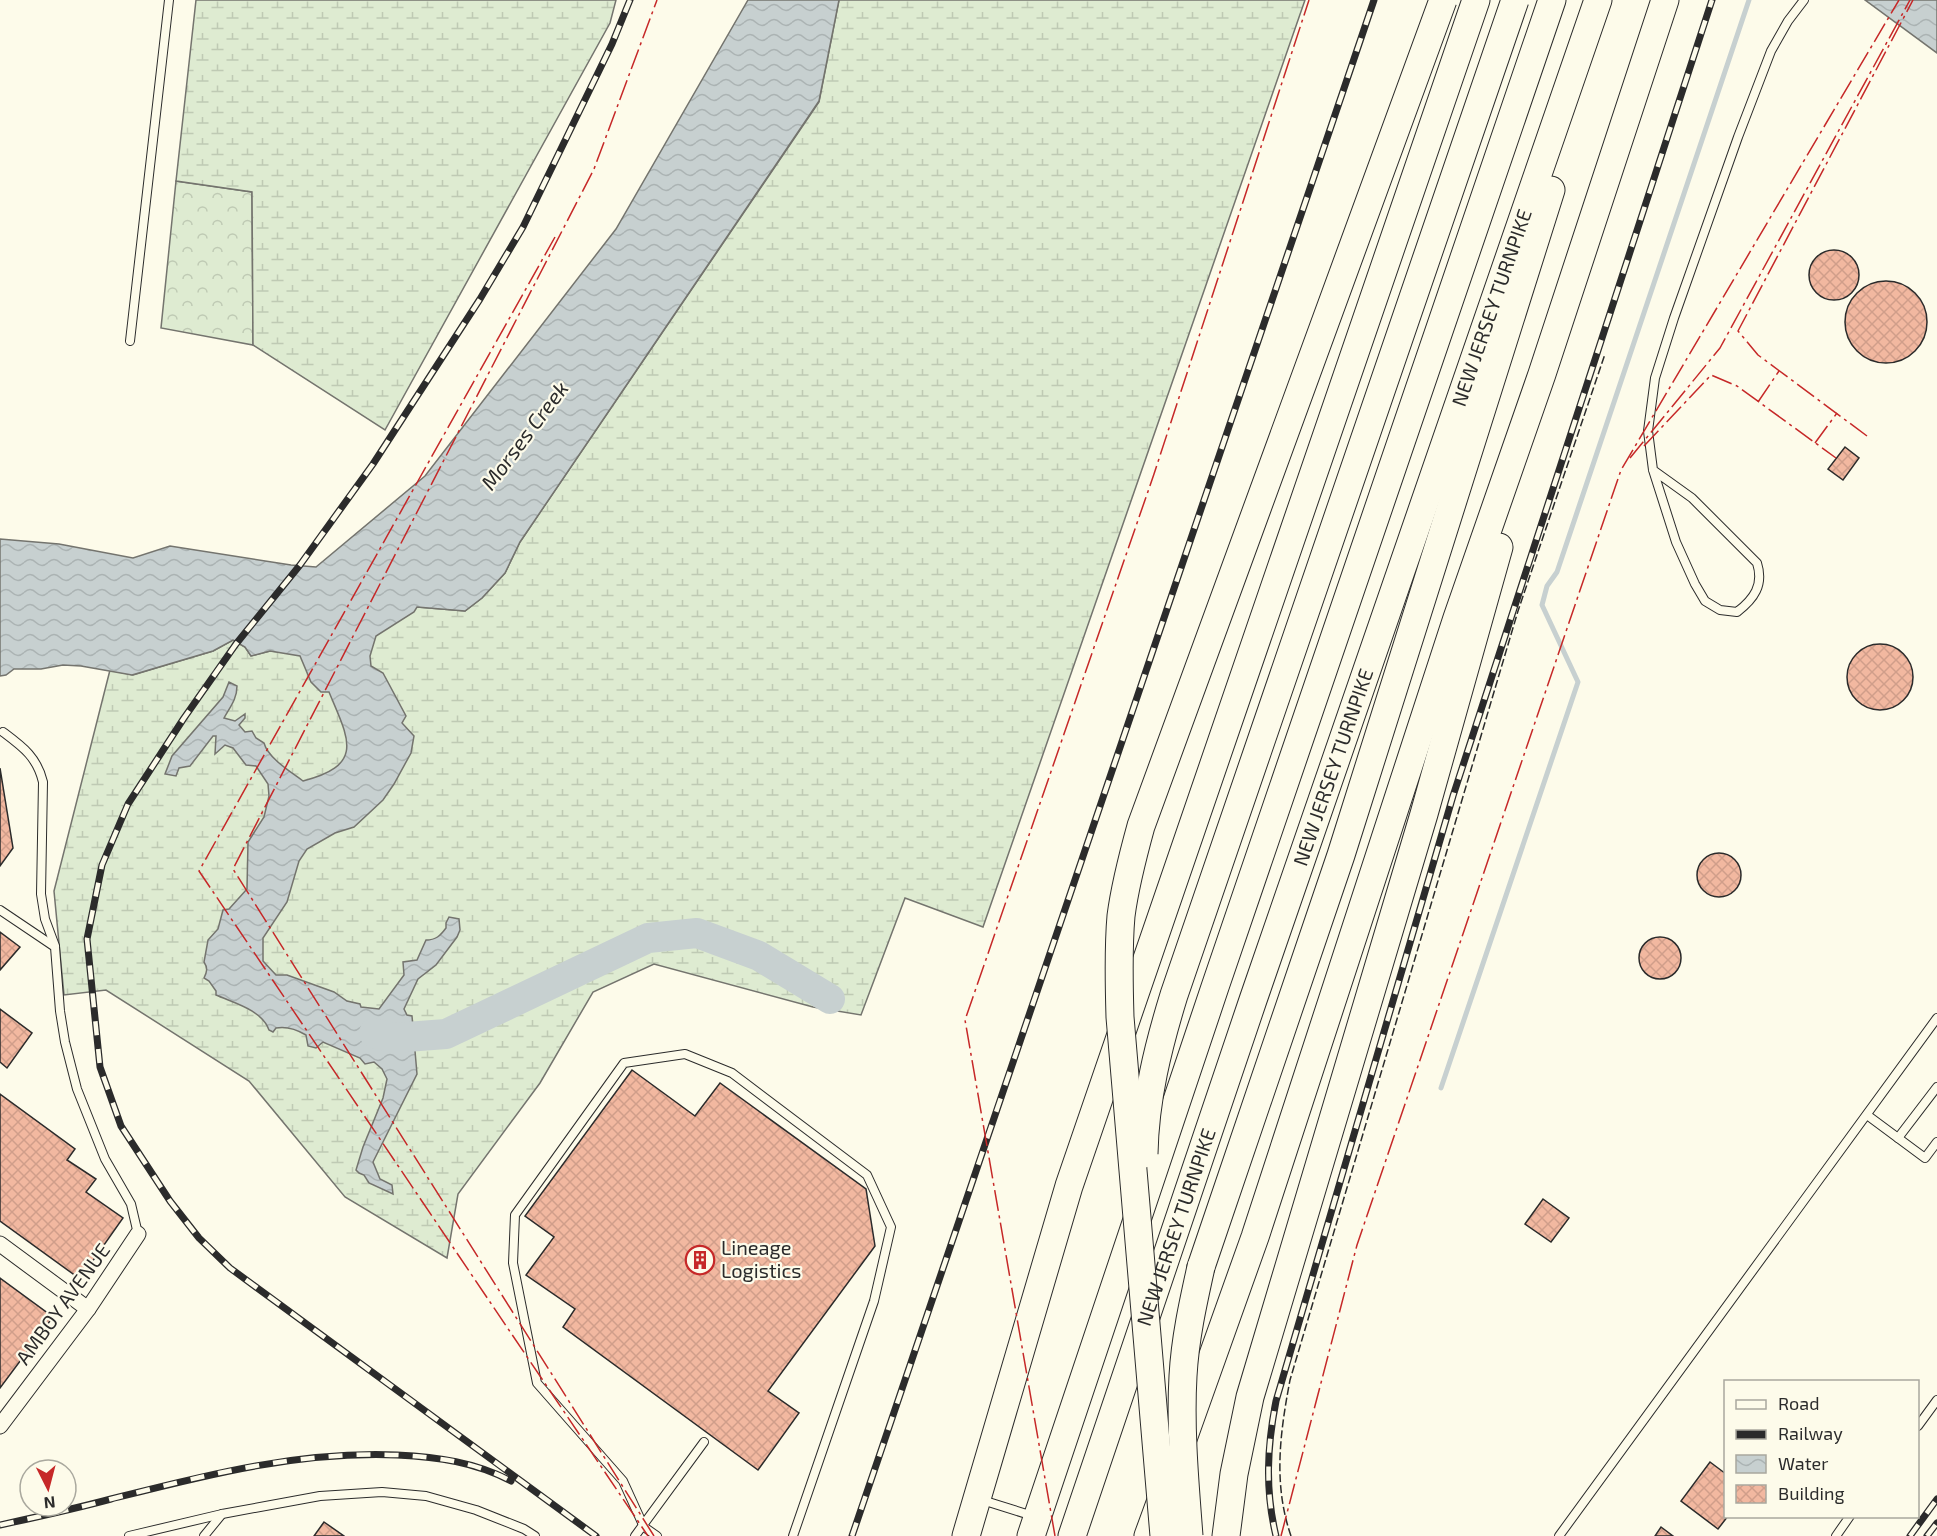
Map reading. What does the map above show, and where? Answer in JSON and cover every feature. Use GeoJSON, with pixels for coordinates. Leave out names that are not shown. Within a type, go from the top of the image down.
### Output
{"type":"FeatureCollection","features":[{"type":"Feature","properties":{"kind":"highway"},"geometry":{"type":"LineString","coordinates":[[1164,1536],[1120,1017],[1118,967],[1121,915],[1129,871],[1141,826],[1443,0]]}},
{"type":"Feature","properties":{"kind":"highway"},"geometry":{"type":"LineString","coordinates":[[966,1536],[1069,1186],[1476,0]]}},
{"type":"Feature","properties":{"kind":"highway"},"geometry":{"type":"LineString","coordinates":[[1143,1281],[1144,1149],[1158,1048],[1515,0]]}},
{"type":"Feature","properties":{"kind":"highway","name":"NEW JERSEY TURNPIKE"},"geometry":{"type":"LineString","coordinates":[[1034,1527],[1215,987],[1552,0]]}},
{"type":"Feature","properties":{"kind":"highway","name":"NEW JERSEY TURNPIKE"},"geometry":{"type":"LineString","coordinates":[[1072,1536],[1486,355],[1573,73],[1598,0]]}},
{"type":"Feature","properties":{"kind":"highway"},"geometry":{"type":"LineString","coordinates":[[1148,1536],[1255,1237],[1454,629],[1542,374],[1665,0]]}},
{"type":"Feature","properties":{"kind":"highway"},"geometry":{"type":"LineString","coordinates":[[1189,1536],[1181,1429],[1183,1374],[1190,1318],[1201,1268],[1341,855],[1486,355]]}},
{"type":"Feature","properties":{"kind":"highway"},"geometry":{"type":"LineString","coordinates":[[1226,1536],[1234,1474],[1250,1397],[1424,814],[1489,585],[1542,374]]}},
{"type":"Feature","properties":{"kind":"street","name":"AMBOY AVENUE"},"geometry":{"type":"LineString","coordinates":[[0,1426],[88,1309],[138,1234]]}},
{"type":"Feature","properties":{"kind":"street"},"geometry":{"type":"LineString","coordinates":[[0,1244],[88,1309]]}},
{"type":"Feature","properties":{"kind":"lane"},"geometry":{"type":"LineString","coordinates":[[130,341],[169,0]]}},
{"type":"Feature","properties":{"kind":"lane"},"geometry":{"type":"LineString","coordinates":[[1653,470],[1692,498],[1757,563],[1761,575],[1759,586],[1750,602],[1737,612],[1720,610],[1705,601],[1676,542],[1653,470],[1648,431],[1654,378],[1674,318],[1771,51],[1788,21],[1804,0]]}},
{"type":"Feature","properties":{"kind":"lane"},"geometry":{"type":"LineString","coordinates":[[3,732],[22,746],[39,767],[43,782],[41,894],[45,919],[55,947],[65,1042],[77,1089],[105,1159],[131,1204],[138,1234]]}},
{"type":"Feature","properties":{"kind":"lane"},"geometry":{"type":"LineString","coordinates":[[0,910],[55,947]]}},
{"type":"Feature","properties":{"kind":"lane"},"geometry":{"type":"LineString","coordinates":[[1559,1536],[1937,1018]]}},
{"type":"Feature","properties":{"kind":"lane"},"geometry":{"type":"LineString","coordinates":[[657,1536],[644,1527],[623,1481],[537,1383],[513,1263],[515,1215],[624,1063],[685,1054],[732,1073],[867,1175],[891,1227],[874,1301],[793,1536]]}},
{"type":"Feature","properties":{"kind":"lane"},"geometry":{"type":"LineString","coordinates":[[1898,1138],[1937,1087]]}},
{"type":"Feature","properties":{"kind":"lane"},"geometry":{"type":"LineString","coordinates":[[1866,1115],[1925,1158],[1937,1142]]}},
{"type":"Feature","properties":{"kind":"lane"},"geometry":{"type":"LineString","coordinates":[[1919,1423],[1937,1400]]}},
{"type":"Feature","properties":{"kind":"lane"},"geometry":{"type":"LineString","coordinates":[[635,1536],[644,1527],[704,1442]]}},
{"type":"Feature","properties":{"kind":"lane"},"geometry":{"type":"LineString","coordinates":[[129,1536],[222,1514],[320,1496],[382,1492],[436,1498],[476,1510],[524,1529],[535,1536]]}},
{"type":"Feature","properties":{"kind":"lane"},"geometry":{"type":"LineString","coordinates":[[978,1498],[1034,1527]]}},
{"type":"Feature","properties":{"kind":"lane"},"geometry":{"type":"LineString","coordinates":[[204,1536],[222,1514]]}},
{"type":"Feature","properties":{"kind":"lane"},"geometry":{"type":"LineString","coordinates":[[1836,1536],[1849,1518]]}},
{"type":"Feature","properties":{"kind":"green space"},"geometry":{"type":"Polygon","coordinates":[[[196,0],[616,0],[610,23],[385,430],[253,345],[252,192],[176,181],[196,0]]]}},
{"type":"Feature","properties":{"kind":"green space"},"geometry":{"type":"Polygon","coordinates":[[[839,0],[1305,0],[983,927],[905,898],[861,1015],[813,1007],[654,964],[593,992],[540,1083],[458,1194],[447,1258],[345,1197],[249,1081],[106,990],[64,995],[54,891],[110,670],[133,675],[213,651],[233,640],[245,647],[251,656],[270,651],[281,652],[417,607],[465,611],[482,598],[505,573],[520,542],[819,102],[839,0]]]}},
{"type":"Feature","properties":{"kind":"green space"},"geometry":{"type":"Polygon","coordinates":[[[176,181],[252,192],[253,345],[161,328],[176,181]]]}},
{"type":"Feature","properties":{"kind":"water","name":"Morses Creek"},"geometry":{"type":"Polygon","coordinates":[[[748,0],[839,0],[819,101],[520,542],[505,573],[482,598],[465,611],[417,607],[414,612],[376,636],[370,656],[371,666],[383,673],[406,716],[402,723],[414,736],[411,753],[383,800],[354,827],[335,833],[307,849],[299,861],[287,902],[263,938],[263,961],[276,975],[287,975],[334,992],[347,1001],[360,1004],[361,1007],[379,1009],[404,975],[403,962],[417,960],[426,940],[442,933],[449,917],[459,919],[460,930],[457,937],[436,965],[418,979],[404,1009],[407,1015],[412,1016],[417,1074],[373,1162],[380,1179],[392,1185],[393,1194],[369,1183],[364,1175],[356,1170],[383,1098],[387,1079],[382,1069],[374,1062],[365,1064],[360,1058],[323,1042],[316,1048],[308,1046],[306,1035],[295,1030],[284,1027],[276,1028],[273,1032],[269,1030],[254,1012],[216,995],[209,981],[204,978],[207,970],[204,962],[208,940],[218,929],[223,910],[229,909],[247,889],[248,842],[264,817],[269,796],[268,784],[256,766],[246,765],[233,748],[225,745],[215,754],[216,736],[213,736],[190,766],[179,768],[176,776],[165,774],[172,756],[223,697],[229,682],[237,686],[237,691],[224,718],[235,721],[245,714],[245,718],[239,725],[245,732],[252,731],[275,759],[303,781],[323,774],[336,767],[344,758],[347,748],[342,723],[329,692],[321,692],[311,682],[300,656],[270,651],[251,656],[245,647],[233,640],[213,651],[132,675],[63,665],[41,669],[14,669],[0,676],[0,539],[59,544],[133,558],[170,546],[316,567],[425,476],[616,229],[748,0]]]}},
{"type":"Feature","properties":{"kind":"water"},"geometry":{"type":"Polygon","coordinates":[[[1865,0],[1937,0],[1937,53],[1865,0]]]}},
{"type":"Feature","properties":{"kind":"building"},"geometry":{"type":"Polygon","coordinates":[[[1834,250],[1843,252],[1854,261],[1859,275],[1857,284],[1848,295],[1834,300],[1825,298],[1814,289],[1809,275],[1811,266],[1820,255],[1834,250]]]}},
{"type":"Feature","properties":{"kind":"building"},"geometry":{"type":"Polygon","coordinates":[[[1886,281],[1902,284],[1915,293],[1924,306],[1927,322],[1924,338],[1915,351],[1902,360],[1886,363],[1870,360],[1857,351],[1848,338],[1845,322],[1848,306],[1857,293],[1870,284],[1886,281]]]}},
{"type":"Feature","properties":{"kind":"building"},"geometry":{"type":"Polygon","coordinates":[[[1845,447],[1859,458],[1843,480],[1828,469],[1845,447]]]}},
{"type":"Feature","properties":{"kind":"building"},"geometry":{"type":"Polygon","coordinates":[[[1880,644],[1893,647],[1903,654],[1910,664],[1913,677],[1910,690],[1903,700],[1893,707],[1880,710],[1867,707],[1857,700],[1850,690],[1847,677],[1850,664],[1857,654],[1867,647],[1880,644]]]}},
{"type":"Feature","properties":{"kind":"building"},"geometry":{"type":"Polygon","coordinates":[[[0,768],[13,848],[0,866],[0,768]]]}},
{"type":"Feature","properties":{"kind":"building"},"geometry":{"type":"Polygon","coordinates":[[[1719,853],[1734,860],[1741,875],[1734,890],[1719,897],[1704,890],[1697,875],[1704,860],[1719,853]]]}},
{"type":"Feature","properties":{"kind":"building"},"geometry":{"type":"Polygon","coordinates":[[[0,932],[20,947],[0,970],[0,932]]]}},
{"type":"Feature","properties":{"kind":"building"},"geometry":{"type":"Polygon","coordinates":[[[1660,937],[1675,943],[1681,958],[1675,973],[1660,979],[1645,973],[1639,958],[1645,943],[1660,937]]]}},
{"type":"Feature","properties":{"kind":"building"},"geometry":{"type":"Polygon","coordinates":[[[0,1009],[32,1033],[7,1068],[0,1062],[0,1009]]]}},
{"type":"Feature","properties":{"kind":"building","name":"Lineage Logistics"},"geometry":{"type":"Polygon","coordinates":[[[632,1070],[695,1116],[720,1083],[866,1189],[875,1246],[768,1391],[799,1413],[758,1470],[563,1327],[575,1309],[526,1275],[554,1237],[525,1216],[632,1070]]]}},
{"type":"Feature","properties":{"kind":"building"},"geometry":{"type":"Polygon","coordinates":[[[0,1094],[75,1149],[67,1160],[96,1179],[86,1192],[123,1218],[80,1279],[0,1221],[0,1094]]]}},
{"type":"Feature","properties":{"kind":"building"},"geometry":{"type":"Polygon","coordinates":[[[1543,1199],[1569,1218],[1551,1242],[1525,1224],[1543,1199]]]}},
{"type":"Feature","properties":{"kind":"building"},"geometry":{"type":"Polygon","coordinates":[[[0,1278],[53,1317],[0,1388],[0,1278]]]}},
{"type":"Feature","properties":{"kind":"building"},"geometry":{"type":"Polygon","coordinates":[[[1710,1462],[1724,1472],[1724,1518],[1726,1518],[1718,1529],[1681,1501],[1710,1462]]]}},
{"type":"Feature","properties":{"kind":"building"},"geometry":{"type":"Polygon","coordinates":[[[324,1522],[344,1536],[314,1536],[324,1522]]]}},
{"type":"Feature","properties":{"kind":"building"},"geometry":{"type":"Polygon","coordinates":[[[1661,1527],[1673,1536],[1655,1536],[1661,1527]]]}},
{"type":"Feature","properties":{"kind":"waterway"},"geometry":{"type":"LineString","coordinates":[[1441,1088],[1578,682],[1542,605],[1547,586],[1557,572],[1749,0]]}},
{"type":"Feature","properties":{"kind":"waterway"},"geometry":{"type":"LineString","coordinates":[[374,1033],[393,1038],[446,1034],[648,938],[697,933],[759,956],[830,999]]}},
{"type":"Feature","properties":{"kind":"railway"},"geometry":{"type":"LineString","coordinates":[[596,1536],[230,1268],[199,1238],[170,1201],[121,1126],[100,1067],[87,939],[102,865],[128,804],[236,644],[300,565],[373,464],[480,299],[523,227],[612,44],[630,0]]}},
{"type":"Feature","properties":{"kind":"railway"},"geometry":{"type":"LineString","coordinates":[[852,1536],[1374,0]]}},
{"type":"Feature","properties":{"kind":"railway"},"geometry":{"type":"LineString","coordinates":[[1276,1536],[1272,1519],[1268,1468],[1276,1401],[1453,796],[1712,0]]}},
{"type":"Feature","properties":{"kind":"railway"},"geometry":{"type":"LineString","coordinates":[[0,1525],[217,1473],[324,1457],[360,1455],[427,1457],[470,1465],[511,1481]]}},
{"type":"Feature","properties":{"kind":"railway"},"geometry":{"type":"LineString","coordinates":[[1910,1536],[1937,1499]]}},
{"type":"Feature","properties":{"kind":"railway"},"geometry":{"type":"LineString","coordinates":[[1927,1536],[1937,1523]]}},
{"type":"Feature","properties":{"kind":"fence"},"geometry":{"type":"LineString","coordinates":[[1291,1536],[1285,1517],[1280,1478],[1283,1419],[1290,1380],[1518,611],[1605,354]]}},
{"type":"Feature","properties":{"kind":"power"},"geometry":{"type":"LineString","coordinates":[[654,1536],[233,869],[594,169],[657,0]]}},
{"type":"Feature","properties":{"kind":"power"},"geometry":{"type":"LineString","coordinates":[[1055,1536],[965,1020],[1154,474],[1309,0]]}},
{"type":"Feature","properties":{"kind":"power"},"geometry":{"type":"LineString","coordinates":[[1281,1536],[1357,1245],[1621,470],[1899,0]]}},
{"type":"Feature","properties":{"kind":"power"},"geometry":{"type":"LineString","coordinates":[[1630,458],[1720,348],[1910,0]]}},
{"type":"Feature","properties":{"kind":"power"},"geometry":{"type":"LineString","coordinates":[[1867,436],[1758,355],[1738,331],[1913,0]]}},
{"type":"Feature","properties":{"kind":"power"},"geometry":{"type":"LineString","coordinates":[[555,237],[199,871],[648,1536]]}},
{"type":"Feature","properties":{"kind":"power"},"geometry":{"type":"LineString","coordinates":[[1758,402],[1779,371]]}},
{"type":"Feature","properties":{"kind":"power"},"geometry":{"type":"LineString","coordinates":[[1644,446],[1711,375],[1737,386],[1836,458]]}},
{"type":"Feature","properties":{"kind":"power"},"geometry":{"type":"LineString","coordinates":[[1815,443],[1837,413]]}},
{"type":"Feature","properties":{"kind":"place","name":"Lineage Logistics"},"geometry":{"type":"Point","coordinates":[700,1260]}}]}
